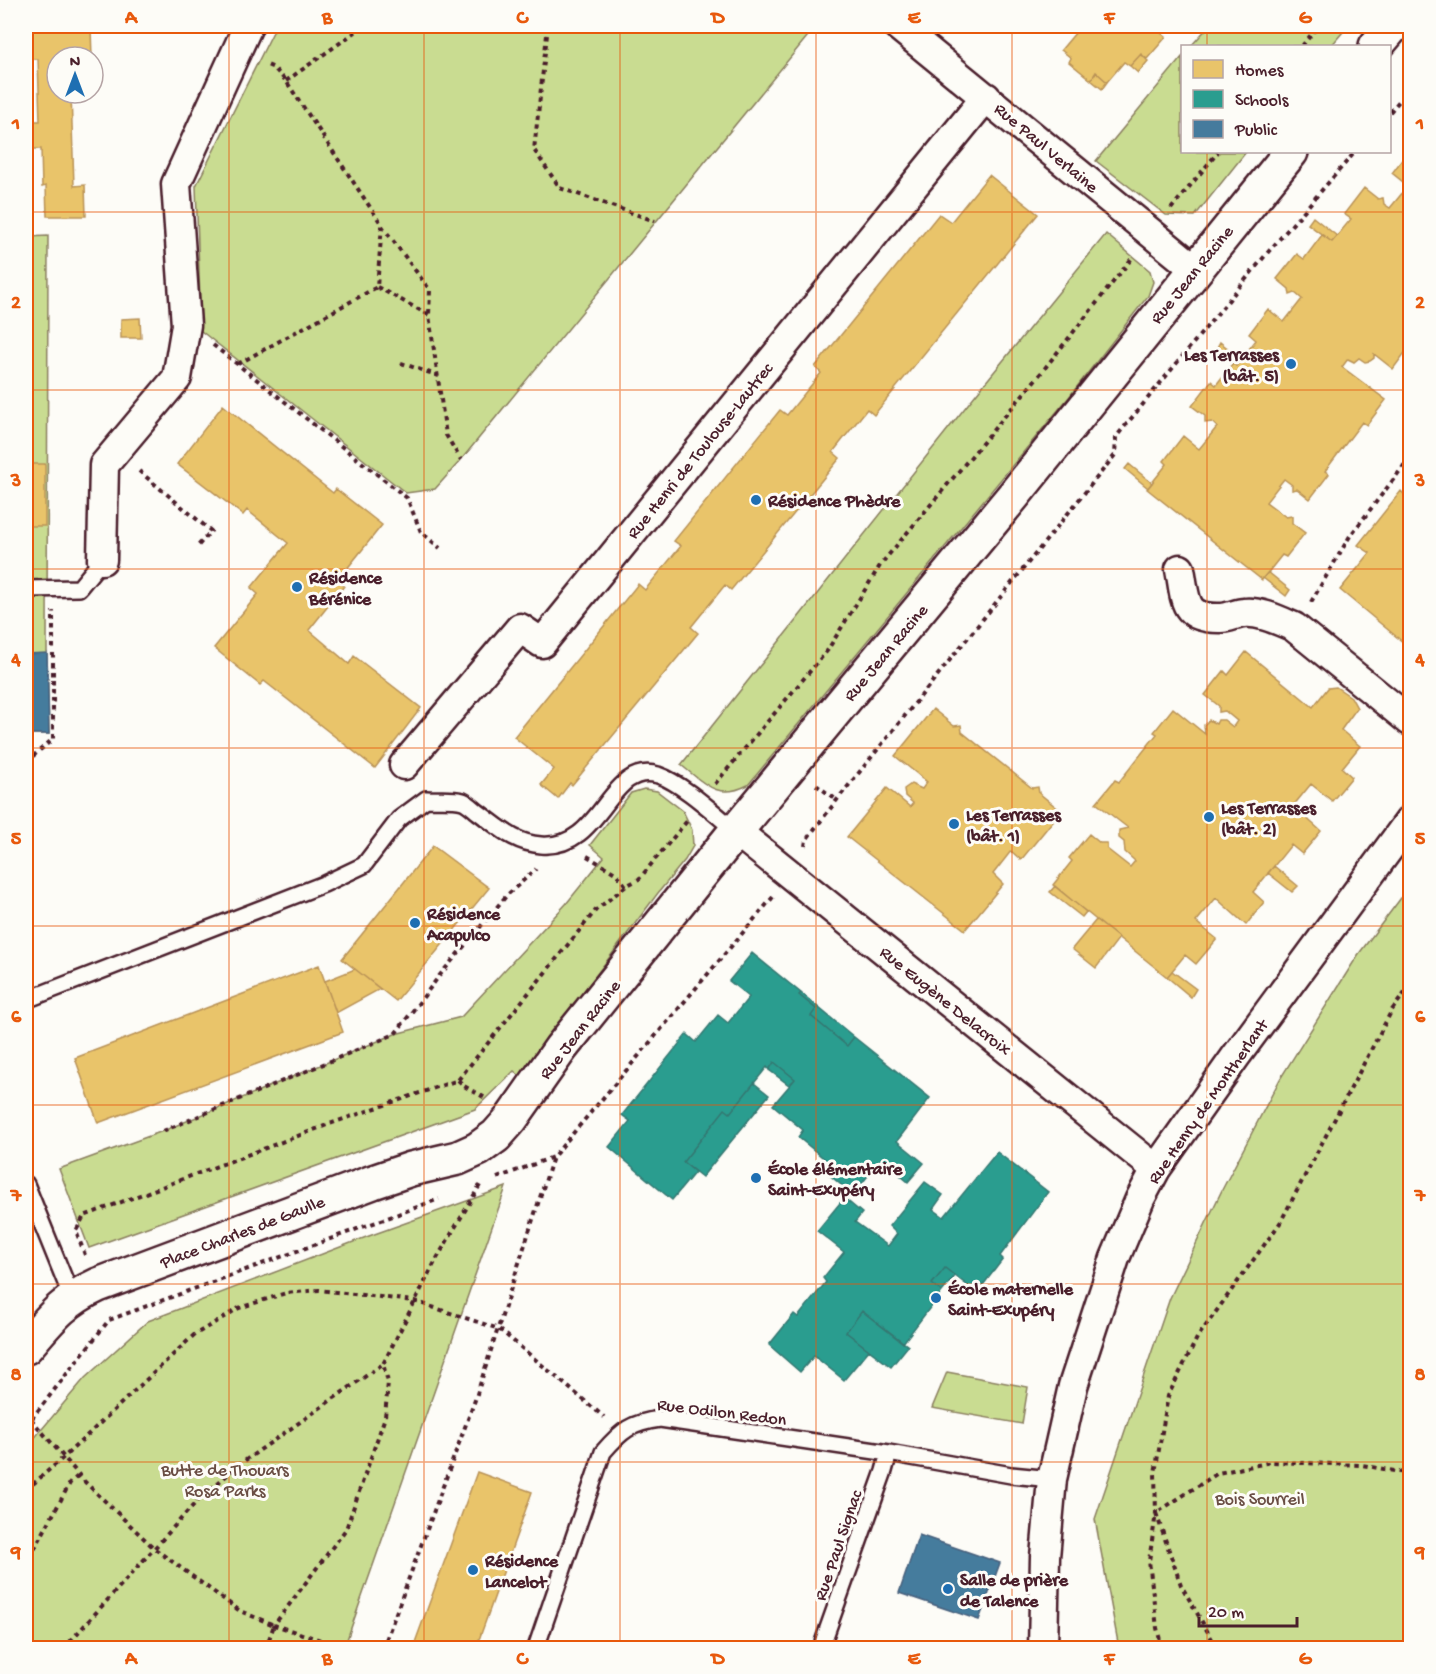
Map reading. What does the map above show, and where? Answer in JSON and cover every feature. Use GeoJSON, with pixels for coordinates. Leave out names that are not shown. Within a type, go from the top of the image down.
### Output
{"type":"FeatureCollection","features":[{"type":"Feature","properties":{"kind":"street","name":"Rue Paul Verlaine"},"geometry":{"type":"LineString","coordinates":[[898,26],[1196,268]]}},
{"type":"Feature","properties":{"kind":"street"},"geometry":{"type":"LineString","coordinates":[[1377,45],[1393,26]]}},
{"type":"Feature","properties":{"kind":"street"},"geometry":{"type":"LineString","coordinates":[[102,560],[104,465],[177,378],[186,325],[176,184],[242,38]]}},
{"type":"Feature","properties":{"kind":"street","name":"Rue Henri de Toulouse-Lautrec"},"geometry":{"type":"LineString","coordinates":[[404,765],[520,628],[542,644],[986,97]]}},
{"type":"Feature","properties":{"kind":"street","name":"Rue Jean Racine"},"geometry":{"type":"LineString","coordinates":[[478,1149],[496,1136],[511,1119],[561,1048],[736,831],[1014,495],[1290,153]]}},
{"type":"Feature","properties":{"kind":"street"},"geometry":{"type":"LineString","coordinates":[[1180,569],[1187,606],[1196,615],[1223,618],[1246,612],[1272,618],[1294,627],[1410,721]]}},
{"type":"Feature","properties":{"kind":"street","name":"Rue Henry de Montherlant"},"geometry":{"type":"LineString","coordinates":[[1043,1648],[1045,1557],[1052,1479],[1073,1386],[1115,1258],[1140,1199],[1156,1169],[1236,1056],[1410,820]]}},
{"type":"Feature","properties":{"kind":"street","name":"Rue Eugène Delacroix"},"geometry":{"type":"LineString","coordinates":[[736,831],[1156,1169]]}},
{"type":"Feature","properties":{"kind":"street","name":"Place Charles de Gaulle"},"geometry":{"type":"LineString","coordinates":[[26,1347],[61,1307],[85,1292],[373,1182],[411,1169],[458,1158],[478,1149]]}},
{"type":"Feature","properties":{"kind":"lane"},"geometry":{"type":"LineString","coordinates":[[26,589],[79,588],[102,560]]}},
{"type":"Feature","properties":{"kind":"lane"},"geometry":{"type":"LineString","coordinates":[[26,1000],[324,884],[364,865],[399,819],[426,799],[464,801],[518,841],[543,845],[567,843],[587,828],[626,780],[643,772],[659,775],[677,785],[736,831]]}},
{"type":"Feature","properties":{"kind":"lane"},"geometry":{"type":"LineString","coordinates":[[26,1184],[85,1292]]}},
{"type":"Feature","properties":{"kind":"lane","name":"Rue Odilon Redon"},"geometry":{"type":"LineString","coordinates":[[536,1648],[603,1452],[618,1434],[640,1422],[660,1419],[889,1453],[1011,1475],[1052,1479]]}},
{"type":"Feature","properties":{"kind":"lane","name":"Rue Paul Signac"},"geometry":{"type":"LineString","coordinates":[[821,1648],[889,1453]]}},
{"type":"Feature","properties":{"kind":"path"},"geometry":{"type":"LineString","coordinates":[[286,81],[364,26]]}},
{"type":"Feature","properties":{"kind":"path"},"geometry":{"type":"LineString","coordinates":[[548,26],[534,150],[560,188],[655,221]]}},
{"type":"Feature","properties":{"kind":"path"},"geometry":{"type":"LineString","coordinates":[[1303,45],[1318,26]]}},
{"type":"Feature","properties":{"kind":"path"},"geometry":{"type":"LineString","coordinates":[[242,38],[286,81],[382,225],[430,290],[429,315],[446,435],[461,460]]}},
{"type":"Feature","properties":{"kind":"path"},"geometry":{"type":"LineString","coordinates":[[1391,110],[1410,88]]}},
{"type":"Feature","properties":{"kind":"path"},"geometry":{"type":"LineString","coordinates":[[26,1426],[109,1320],[85,1292],[76,1231],[84,1216],[334,1122],[458,1080],[596,910],[626,886],[639,879],[700,802],[827,651],[881,564],[1041,373],[1217,153]]}},
{"type":"Feature","properties":{"kind":"path"},"geometry":{"type":"LineString","coordinates":[[377,287],[382,225]]}},
{"type":"Feature","properties":{"kind":"path"},"geometry":{"type":"LineString","coordinates":[[1262,245],[1269,251]]}},
{"type":"Feature","properties":{"kind":"path"},"geometry":{"type":"LineString","coordinates":[[238,364],[377,287]]}},
{"type":"Feature","properties":{"kind":"path"},"geometry":{"type":"LineString","coordinates":[[377,287],[429,315]]}},
{"type":"Feature","properties":{"kind":"path"},"geometry":{"type":"LineString","coordinates":[[186,325],[407,498],[421,532],[440,548]]}},
{"type":"Feature","properties":{"kind":"path"},"geometry":{"type":"LineString","coordinates":[[401,363],[439,376]]}},
{"type":"Feature","properties":{"kind":"path"},"geometry":{"type":"LineString","coordinates":[[115,452],[211,531],[196,548]]}},
{"type":"Feature","properties":{"kind":"path"},"geometry":{"type":"LineString","coordinates":[[1294,627],[1350,536],[1403,467],[1410,453]]}},
{"type":"Feature","properties":{"kind":"path"},"geometry":{"type":"LineString","coordinates":[[26,762],[53,739],[53,589]]}},
{"type":"Feature","properties":{"kind":"path"},"geometry":{"type":"LineString","coordinates":[[163,1131],[395,1034],[440,975],[507,895],[567,843],[617,874],[626,886]]}},
{"type":"Feature","properties":{"kind":"path"},"geometry":{"type":"LineString","coordinates":[[1162,1648],[1157,1628],[1149,1561],[1156,1513],[1155,1473],[1168,1396],[1197,1338],[1280,1223],[1392,1010],[1410,987]]}},
{"type":"Feature","properties":{"kind":"path"},"geometry":{"type":"LineString","coordinates":[[383,1648],[475,1400],[553,1157]]}},
{"type":"Feature","properties":{"kind":"path"},"geometry":{"type":"LineString","coordinates":[[63,1648],[200,1499],[240,1464],[383,1364],[436,1260],[480,1185]]}},
{"type":"Feature","properties":{"kind":"path"},"geometry":{"type":"LineString","coordinates":[[26,1490],[64,1458],[194,1335],[239,1308],[286,1293],[319,1290],[414,1301],[499,1329],[567,1388],[608,1419]]}},
{"type":"Feature","properties":{"kind":"path"},"geometry":{"type":"LineString","coordinates":[[266,1648],[274,1625],[346,1529],[385,1417],[388,1382],[383,1364]]}},
{"type":"Feature","properties":{"kind":"path"},"geometry":{"type":"LineString","coordinates":[[31,1419],[79,1475],[155,1549],[240,1611],[274,1625],[346,1648]]}},
{"type":"Feature","properties":{"kind":"path"},"geometry":{"type":"LineString","coordinates":[[1156,1513],[1218,1473],[1272,1462],[1362,1465],[1410,1474]]}},
{"type":"Feature","properties":{"kind":"path"},"geometry":{"type":"LineString","coordinates":[[26,1565],[69,1483],[79,1475]]}},
{"type":"Feature","properties":{"kind":"path"},"geometry":{"type":"LineString","coordinates":[[1156,1513],[1181,1585],[1217,1648]]}},
{"type":"Feature","properties":{"kind":"green space"},"geometry":{"type":"Polygon","coordinates":[[[276,26],[816,26],[461,460],[435,489],[406,493],[201,331],[196,186],[276,26]]]}},
{"type":"Feature","properties":{"kind":"green space"},"geometry":{"type":"Polygon","coordinates":[[[1209,26],[1348,26],[1332,45],[1192,45],[1209,26]]]}},
{"type":"Feature","properties":{"kind":"green space"},"geometry":{"type":"Polygon","coordinates":[[[1181,58],[1181,153],[1245,153],[1195,216],[1166,215],[1096,161],[1181,58]]]}},
{"type":"Feature","properties":{"kind":"green space"},"geometry":{"type":"Polygon","coordinates":[[[1106,234],[1150,271],[1153,282],[1148,296],[1069,397],[748,785],[728,791],[712,788],[704,783],[681,765],[1106,234]]]}},
{"type":"Feature","properties":{"kind":"green space"},"geometry":{"type":"Polygon","coordinates":[[[48,236],[47,653],[49,734],[26,734],[26,237],[48,236]]]}},
{"type":"Feature","properties":{"kind":"green space"},"geometry":{"type":"Polygon","coordinates":[[[644,789],[657,791],[683,811],[692,830],[693,846],[685,860],[520,1076],[514,1071],[475,1109],[89,1248],[59,1169],[163,1131],[395,1034],[461,1017],[566,904],[604,857],[590,845],[631,793],[644,789]]]}},
{"type":"Feature","properties":{"kind":"green space","name":"Bois Sourreil"},"geometry":{"type":"Polygon","coordinates":[[[1410,886],[1410,1648],[1119,1648],[1095,1519],[1170,1298],[1222,1190],[1280,1079],[1358,955],[1410,886]]]}},
{"type":"Feature","properties":{"kind":"green space","name":"Butte de Thouars Rosa Parks"},"geometry":{"type":"Polygon","coordinates":[[[506,1187],[344,1648],[26,1648],[26,1448],[85,1378],[148,1321],[369,1236],[506,1187]]]}},
{"type":"Feature","properties":{"kind":"green space"},"geometry":{"type":"Polygon","coordinates":[[[947,1372],[1028,1387],[1022,1424],[932,1408],[947,1372]]]}},
{"type":"Feature","properties":{"kind":"building: Homes"},"geometry":{"type":"Polygon","coordinates":[[[30,26],[91,28],[92,45],[45,45],[45,105],[71,105],[74,186],[85,185],[86,216],[47,216],[46,186],[42,187],[41,149],[26,149],[26,121],[40,121],[38,59],[26,59],[26,30],[30,30],[30,26]]]}},
{"type":"Feature","properties":{"kind":"building: Homes"},"geometry":{"type":"Polygon","coordinates":[[[1081,26],[1086,29],[1088,26],[1159,26],[1156,29],[1166,37],[1147,59],[1141,54],[1130,66],[1124,62],[1107,82],[1096,72],[1091,80],[1069,62],[1071,58],[1061,50],[1081,26]]]}},
{"type":"Feature","properties":{"kind":"building: Homes"},"geometry":{"type":"Polygon","coordinates":[[[1141,54],[1148,61],[1138,73],[1130,66],[1141,54]]]}},
{"type":"Feature","properties":{"kind":"building: Homes"},"geometry":{"type":"Polygon","coordinates":[[[1096,72],[1107,82],[1102,89],[1091,80],[1096,72]]]}},
{"type":"Feature","properties":{"kind":"building: Homes","name":"Les Terrasses (bât. 5)"},"geometry":{"type":"Polygon","coordinates":[[[1410,149],[1410,338],[1408,341],[1410,346],[1393,369],[1374,354],[1374,358],[1365,362],[1359,358],[1354,362],[1348,359],[1342,367],[1386,400],[1367,425],[1362,422],[1325,471],[1329,474],[1310,499],[1297,489],[1292,490],[1292,485],[1284,479],[1266,502],[1286,517],[1292,516],[1292,523],[1305,533],[1286,557],[1282,555],[1262,580],[1147,489],[1167,464],[1164,461],[1183,436],[1199,449],[1217,427],[1212,422],[1205,423],[1205,416],[1192,406],[1211,381],[1216,385],[1233,363],[1236,366],[1256,340],[1249,334],[1268,309],[1284,322],[1302,299],[1295,293],[1290,295],[1289,289],[1277,279],[1297,254],[1304,259],[1322,235],[1332,242],[1351,219],[1344,214],[1364,188],[1378,199],[1383,198],[1384,204],[1390,208],[1408,186],[1392,173],[1410,149]]]}},
{"type":"Feature","properties":{"kind":"building: Homes","name":"Résidence Phèdre"},"geometry":{"type":"Polygon","coordinates":[[[989,175],[1038,214],[874,415],[867,409],[833,452],[840,458],[731,590],[725,585],[691,627],[698,633],[558,799],[541,785],[554,769],[514,737],[638,584],[645,590],[681,546],[674,541],[780,410],[787,415],[821,373],[815,367],[939,214],[951,222],[989,175]]]}},
{"type":"Feature","properties":{"kind":"building: Homes"},"geometry":{"type":"Polygon","coordinates":[[[1313,217],[1337,236],[1332,242],[1308,224],[1313,217]]]}},
{"type":"Feature","properties":{"kind":"building: Homes"},"geometry":{"type":"Polygon","coordinates":[[[140,318],[141,338],[121,338],[121,319],[140,318]]]}},
{"type":"Feature","properties":{"kind":"building: Homes"},"geometry":{"type":"Polygon","coordinates":[[[1220,342],[1241,359],[1236,366],[1216,349],[1220,342]]]}},
{"type":"Feature","properties":{"kind":"building: Homes","name":"Résidence Bérénice"},"geometry":{"type":"Polygon","coordinates":[[[223,405],[333,493],[336,489],[382,525],[338,580],[344,586],[309,630],[349,664],[354,656],[421,708],[375,768],[264,681],[260,685],[214,648],[258,594],[251,588],[288,543],[247,510],[243,515],[177,464],[223,405]]]}},
{"type":"Feature","properties":{"kind":"building: Homes"},"geometry":{"type":"Polygon","coordinates":[[[26,464],[45,464],[45,526],[26,526],[26,464]]]}},
{"type":"Feature","properties":{"kind":"building: Homes"},"geometry":{"type":"Polygon","coordinates":[[[1129,464],[1152,483],[1148,488],[1125,469],[1129,464]]]}},
{"type":"Feature","properties":{"kind":"building: Homes"},"geometry":{"type":"Polygon","coordinates":[[[1401,491],[1410,500],[1410,648],[1340,590],[1370,553],[1358,545],[1401,491]]]}},
{"type":"Feature","properties":{"kind":"building: Homes"},"geometry":{"type":"Polygon","coordinates":[[[1268,572],[1290,590],[1286,596],[1263,578],[1268,572]]]}},
{"type":"Feature","properties":{"kind":"building: Homes","name":"Les Terrasses (bât. 2)"},"geometry":{"type":"Polygon","coordinates":[[[1246,652],[1313,707],[1328,688],[1336,687],[1351,697],[1357,708],[1341,730],[1360,746],[1342,768],[1352,777],[1332,801],[1311,784],[1293,806],[1321,831],[1302,854],[1291,845],[1253,892],[1264,902],[1246,925],[1216,898],[1196,922],[1217,939],[1196,964],[1185,955],[1167,977],[1053,885],[1072,861],[1069,858],[1089,834],[1100,843],[1107,843],[1107,849],[1130,867],[1135,861],[1125,852],[1124,842],[1119,838],[1119,830],[1128,828],[1096,803],[1115,780],[1119,782],[1157,734],[1154,732],[1173,708],[1205,734],[1204,725],[1209,720],[1216,724],[1218,720],[1224,720],[1233,727],[1237,721],[1225,711],[1219,712],[1219,706],[1205,695],[1224,671],[1228,675],[1246,652]]]}},
{"type":"Feature","properties":{"kind":"building: Homes","name":"Les Terrasses (bât. 1)"},"geometry":{"type":"Polygon","coordinates":[[[933,709],[954,726],[961,725],[962,732],[1032,788],[1038,787],[1039,793],[1061,811],[1021,860],[1011,851],[993,874],[1003,884],[965,930],[847,837],[887,788],[910,807],[913,803],[905,796],[904,789],[911,784],[922,789],[927,782],[895,756],[933,709]]]}},
{"type":"Feature","properties":{"kind":"building: Homes","name":"Résidence Acapulco"},"geometry":{"type":"Polygon","coordinates":[[[433,846],[489,888],[396,1001],[342,959],[433,846]]]}},
{"type":"Feature","properties":{"kind":"building: Homes"},"geometry":{"type":"Polygon","coordinates":[[[1274,866],[1298,886],[1292,892],[1268,873],[1274,866]]]}},
{"type":"Feature","properties":{"kind":"building: Homes"},"geometry":{"type":"Polygon","coordinates":[[[1055,886],[1086,912],[1082,917],[1050,892],[1055,886]]]}},
{"type":"Feature","properties":{"kind":"building: Homes"},"geometry":{"type":"Polygon","coordinates":[[[1096,920],[1119,938],[1096,968],[1072,949],[1096,920]]]}},
{"type":"Feature","properties":{"kind":"building: Homes"},"geometry":{"type":"Polygon","coordinates":[[[319,965],[343,1032],[98,1123],[75,1058],[319,965]]]}},
{"type":"Feature","properties":{"kind":"building: Homes"},"geometry":{"type":"Polygon","coordinates":[[[355,969],[380,989],[336,1013],[325,981],[355,969]]]}},
{"type":"Feature","properties":{"kind":"building: Homes"},"geometry":{"type":"Polygon","coordinates":[[[1172,971],[1196,989],[1191,997],[1167,977],[1172,971]]]}},
{"type":"Feature","properties":{"kind":"building: Homes","name":"Résidence Lancelot"},"geometry":{"type":"Polygon","coordinates":[[[477,1472],[532,1492],[476,1648],[413,1648],[477,1472]]]}},
{"type":"Feature","properties":{"kind":"building: Schools"},"geometry":{"type":"Polygon","coordinates":[[[752,953],[801,993],[799,995],[816,1009],[811,1016],[847,1046],[854,1037],[930,1098],[897,1141],[924,1163],[908,1182],[881,1159],[853,1195],[821,1168],[827,1161],[798,1137],[803,1130],[773,1105],[795,1079],[774,1062],[769,1070],[767,1067],[730,1113],[725,1109],[683,1162],[695,1172],[672,1200],[609,1147],[630,1121],[622,1115],[687,1034],[696,1042],[718,1015],[728,1023],[749,997],[729,981],[752,953]]]}},
{"type":"Feature","properties":{"kind":"building: Schools"},"geometry":{"type":"Polygon","coordinates":[[[801,993],[854,1037],[847,1046],[811,1016],[816,1009],[799,995],[801,993]]]}},
{"type":"Feature","properties":{"kind":"building: Schools"},"geometry":{"type":"Polygon","coordinates":[[[774,1062],[795,1079],[789,1085],[769,1070],[774,1062]]]}},
{"type":"Feature","properties":{"kind":"building: Schools"},"geometry":{"type":"Polygon","coordinates":[[[754,1083],[769,1095],[702,1177],[683,1162],[725,1109],[730,1113],[754,1083]]]}},
{"type":"Feature","properties":{"kind":"building: Schools"},"geometry":{"type":"Polygon","coordinates":[[[997,1152],[1048,1192],[1000,1256],[1003,1259],[977,1293],[945,1268],[932,1284],[942,1292],[903,1343],[862,1311],[846,1332],[869,1350],[844,1380],[814,1356],[800,1372],[769,1345],[794,1314],[798,1317],[826,1282],[823,1278],[844,1252],[817,1231],[844,1198],[862,1213],[855,1222],[888,1246],[897,1234],[889,1226],[925,1182],[943,1195],[933,1209],[944,1217],[997,1152]]]}},
{"type":"Feature","properties":{"kind":"building: Schools"},"geometry":{"type":"Polygon","coordinates":[[[945,1268],[955,1276],[942,1292],[932,1284],[945,1268]]]}},
{"type":"Feature","properties":{"kind":"building: Schools"},"geometry":{"type":"Polygon","coordinates":[[[862,1311],[908,1346],[891,1367],[846,1332],[862,1311]]]}},
{"type":"Feature","properties":{"kind":"building: Public"},"geometry":{"type":"Polygon","coordinates":[[[47,653],[49,734],[26,734],[26,654],[47,653]]]}},
{"type":"Feature","properties":{"kind":"building: Public"},"geometry":{"type":"Polygon","coordinates":[[[919,1535],[1000,1563],[979,1620],[899,1593],[919,1535]]]}},
{"type":"Feature","properties":{"kind":"place","name":"Les Terrasses (bât. 5)"},"geometry":{"type":"Point","coordinates":[1291,364]}},
{"type":"Feature","properties":{"kind":"place","name":"Résidence Phèdre"},"geometry":{"type":"Point","coordinates":[756,500]}},
{"type":"Feature","properties":{"kind":"place","name":"Résidence Bérénice"},"geometry":{"type":"Point","coordinates":[297,587]}},
{"type":"Feature","properties":{"kind":"place","name":"Les Terrasses (bât. 2)"},"geometry":{"type":"Point","coordinates":[1209,817]}},
{"type":"Feature","properties":{"kind":"place","name":"Les Terrasses (bât. 1)"},"geometry":{"type":"Point","coordinates":[954,824]}},
{"type":"Feature","properties":{"kind":"place","name":"Résidence Acapulco"},"geometry":{"type":"Point","coordinates":[415,923]}},
{"type":"Feature","properties":{"kind":"place","name":"École élémentaire Saint-Exupéry"},"geometry":{"type":"Point","coordinates":[756,1178]}},
{"type":"Feature","properties":{"kind":"place","name":"École maternelle Saint-Exupéry"},"geometry":{"type":"Point","coordinates":[936,1298]}},
{"type":"Feature","properties":{"kind":"place","name":"Résidence Lancelot"},"geometry":{"type":"Point","coordinates":[473,1570]}},
{"type":"Feature","properties":{"kind":"place","name":"Salle de prière de Talence"},"geometry":{"type":"Point","coordinates":[948,1589]}}]}
